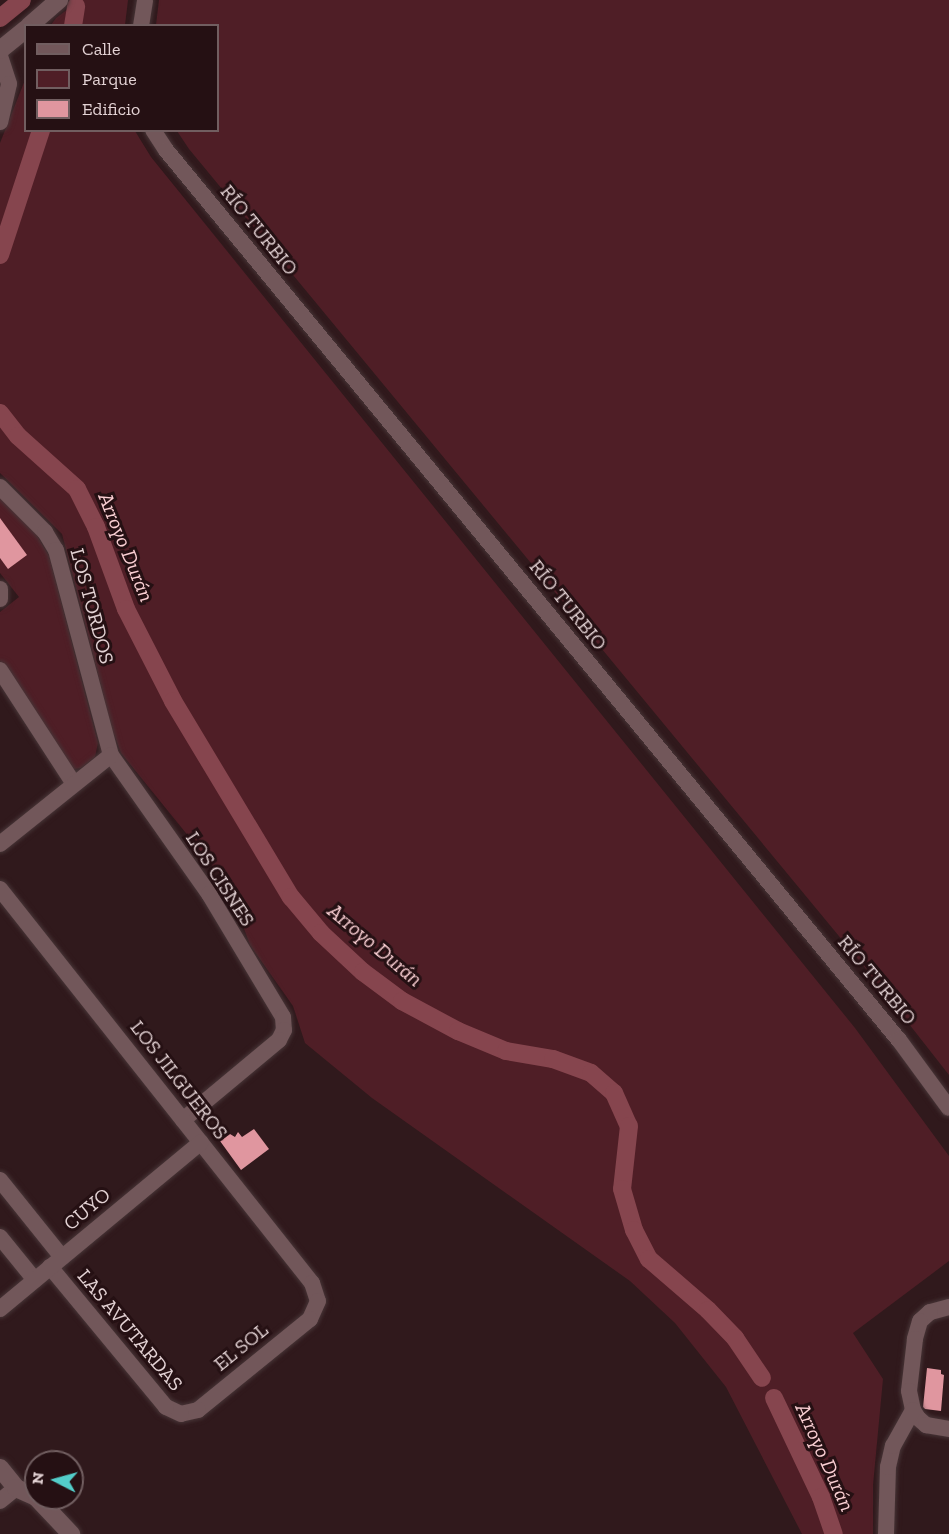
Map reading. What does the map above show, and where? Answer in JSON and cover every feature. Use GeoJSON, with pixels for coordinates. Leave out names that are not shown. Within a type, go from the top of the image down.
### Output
{"type":"FeatureCollection","features":[{"type":"Feature","properties":{"kind":"street"},"geometry":{"type":"LineString","coordinates":[[31,24],[59,0]]}},
{"type":"Feature","properties":{"kind":"street"},"geometry":{"type":"LineString","coordinates":[[141,24],[145,0]]}},
{"type":"Feature","properties":{"kind":"street"},"geometry":{"type":"LineString","coordinates":[[0,50],[24,30]]}},
{"type":"Feature","properties":{"kind":"street"},"geometry":{"type":"LineString","coordinates":[[0,56],[9,84],[0,122]]}},
{"type":"Feature","properties":{"kind":"street","name":"RÍO TURBIO"},"geometry":{"type":"LineString","coordinates":[[154,132],[166,150],[899,1040],[949,1108]]}},
{"type":"Feature","properties":{"kind":"street","name":"LOS TORDOS"},"geometry":{"type":"LineString","coordinates":[[0,487],[45,531],[56,549],[111,755]]}},
{"type":"Feature","properties":{"kind":"street"},"geometry":{"type":"LineString","coordinates":[[0,670],[74,784]]}},
{"type":"Feature","properties":{"kind":"street"},"geometry":{"type":"LineString","coordinates":[[0,844],[111,755]]}},
{"type":"Feature","properties":{"kind":"street","name":"LOS CISNES"},"geometry":{"type":"LineString","coordinates":[[111,755],[216,906],[280,1011],[284,1030],[275,1044],[183,1120]]}},
{"type":"Feature","properties":{"kind":"street","name":"LOS JILGUEROS"},"geometry":{"type":"LineString","coordinates":[[0,889],[312,1283],[318,1301]]}},
{"type":"Feature","properties":{"kind":"street","name":"CUYO"},"geometry":{"type":"LineString","coordinates":[[0,1309],[201,1142]]}},
{"type":"Feature","properties":{"kind":"street","name":"LAS AVUTARDAS"},"geometry":{"type":"LineString","coordinates":[[0,1180],[56,1262],[166,1407],[181,1414]]}},
{"type":"Feature","properties":{"kind":"street"},"geometry":{"type":"LineString","coordinates":[[0,1237],[35,1280]]}},
{"type":"Feature","properties":{"kind":"street","name":"EL SOL"},"geometry":{"type":"LineString","coordinates":[[181,1414],[198,1410],[293,1333],[314,1314],[318,1301]]}},
{"type":"Feature","properties":{"kind":"street"},"geometry":{"type":"LineString","coordinates":[[949,1307],[925,1316],[916,1329],[909,1391],[913,1410],[926,1425],[949,1429]]}},
{"type":"Feature","properties":{"kind":"street"},"geometry":{"type":"LineString","coordinates":[[886,1534],[888,1467],[893,1446],[913,1410]]}},
{"type":"Feature","properties":{"kind":"street"},"geometry":{"type":"LineString","coordinates":[[0,1468],[16,1488],[24,1492]]}},
{"type":"Feature","properties":{"kind":"street"},"geometry":{"type":"LineString","coordinates":[[0,1501],[16,1488]]}},
{"type":"Feature","properties":{"kind":"street"},"geometry":{"type":"LineString","coordinates":[[48,1510],[71,1534]]}},
{"type":"Feature","properties":{"kind":"green space"},"geometry":{"type":"Polygon","coordinates":[[[80,0],[128,0],[125,24],[52,24],[56,18],[80,0]]]}},
{"type":"Feature","properties":{"kind":"green space"},"geometry":{"type":"Polygon","coordinates":[[[159,0],[949,0],[949,1075],[862,964],[189,149],[178,132],[219,132],[219,24],[156,24],[159,0]]]}},
{"type":"Feature","properties":{"kind":"green space"},"geometry":{"type":"Polygon","coordinates":[[[24,83],[24,132],[136,132],[151,157],[855,1028],[949,1156],[949,1261],[853,1333],[883,1379],[873,1485],[873,1534],[802,1534],[726,1387],[675,1323],[630,1281],[372,1098],[305,1043],[293,1006],[250,945],[228,885],[121,753],[112,729],[62,534],[0,473],[0,143],[24,83]]]}},
{"type":"Feature","properties":{"kind":"green space"},"geometry":{"type":"Polygon","coordinates":[[[0,498],[36,534],[49,556],[98,743],[95,757],[81,768],[74,769],[67,763],[0,661],[0,612],[19,597],[0,573],[0,498]]]}},
{"type":"Feature","properties":{"kind":"building"},"geometry":{"type":"Polygon","coordinates":[[[0,518],[27,555],[8,569],[0,558],[0,518]]]}},
{"type":"Feature","properties":{"kind":"building"},"geometry":{"type":"Polygon","coordinates":[[[254,1129],[269,1149],[241,1170],[220,1141],[230,1134],[235,1137],[238,1132],[242,1137],[254,1129]]]}},
{"type":"Feature","properties":{"kind":"building"},"geometry":{"type":"Polygon","coordinates":[[[927,1368],[941,1370],[941,1374],[944,1375],[941,1411],[923,1407],[927,1368]]]}},
{"type":"Feature","properties":{"kind":"waterway"},"geometry":{"type":"LineString","coordinates":[[0,18],[22,0]]}},
{"type":"Feature","properties":{"kind":"waterway","name":"Arroyo Durán"},"geometry":{"type":"LineString","coordinates":[[73,24],[76,6]]}},
{"type":"Feature","properties":{"kind":"waterway","name":"Arroyo Durán"},"geometry":{"type":"LineString","coordinates":[[0,255],[40,132]]}},
{"type":"Feature","properties":{"kind":"waterway","name":"Arroyo Durán"},"geometry":{"type":"LineString","coordinates":[[0,413],[18,436],[77,489],[96,527],[126,609],[173,701],[291,897],[321,933],[363,972],[402,1001],[458,1031],[506,1051],[553,1059],[591,1073],[614,1093],[629,1126],[622,1189],[634,1230],[649,1259],[708,1310],[735,1338],[762,1378]]}},
{"type":"Feature","properties":{"kind":"waterway","name":"Arroyo Durán"},"geometry":{"type":"LineString","coordinates":[[774,1398],[821,1497],[834,1534]]}}]}
